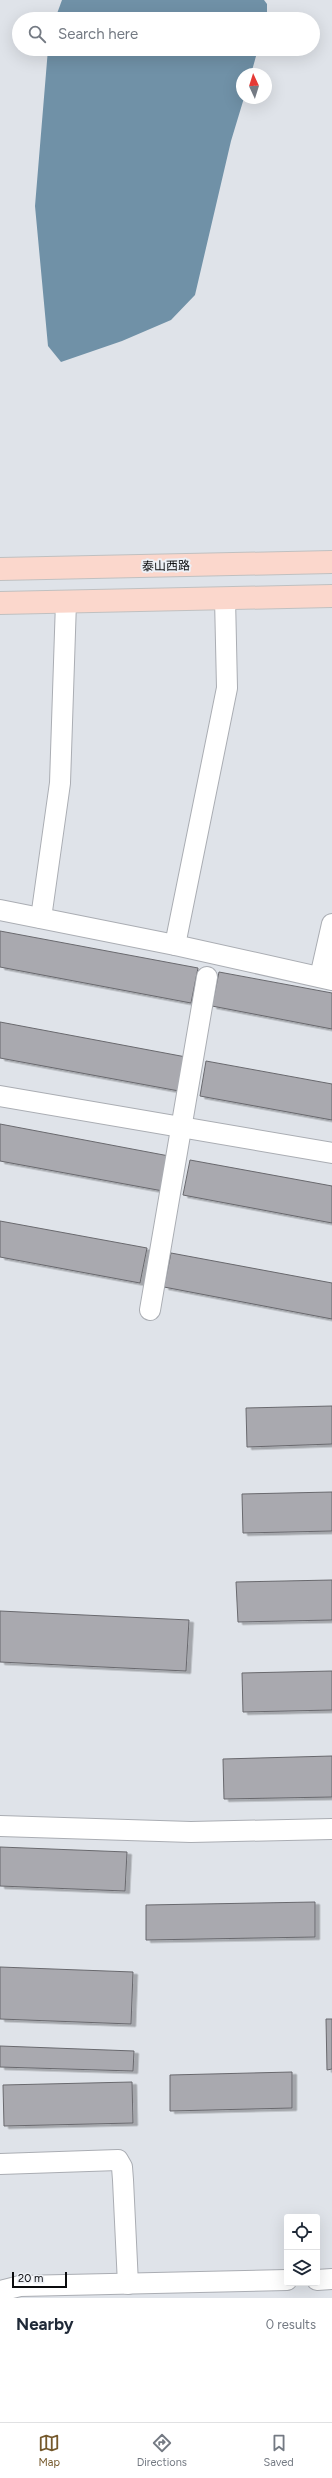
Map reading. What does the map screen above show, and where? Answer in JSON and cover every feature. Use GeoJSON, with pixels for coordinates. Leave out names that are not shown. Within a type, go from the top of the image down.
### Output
{"type":"FeatureCollection","features":[{"type":"Feature","properties":{"kind":"main road","name":"泰山西路"},"geometry":{"type":"LineString","coordinates":[[0,569],[332,562]]}},
{"type":"Feature","properties":{"kind":"main road"},"geometry":{"type":"LineString","coordinates":[[0,603],[332,596]]}},
{"type":"Feature","properties":{"kind":"street"},"geometry":{"type":"LineString","coordinates":[[175,945],[226,688],[225,598]]}},
{"type":"Feature","properties":{"kind":"street"},"geometry":{"type":"LineString","coordinates":[[41,918],[60,783],[66,602]]}},
{"type":"Feature","properties":{"kind":"street"},"geometry":{"type":"LineString","coordinates":[[0,910],[175,945],[326,978],[332,924]]}},
{"type":"Feature","properties":{"kind":"street"},"geometry":{"type":"LineString","coordinates":[[150,1310],[207,977]]}},
{"type":"Feature","properties":{"kind":"street"},"geometry":{"type":"LineString","coordinates":[[0,1096],[332,1153]]}},
{"type":"Feature","properties":{"kind":"street"},"geometry":{"type":"LineString","coordinates":[[0,1826],[191,1832],[332,1829]]}},
{"type":"Feature","properties":{"kind":"street"},"geometry":{"type":"LineString","coordinates":[[0,2164],[118,2160],[122,2167],[128,2284]]}},
{"type":"Feature","properties":{"kind":"street"},"geometry":{"type":"LineString","coordinates":[[0,2291],[20,2286],[284,2280]]}},
{"type":"Feature","properties":{"kind":"street"},"geometry":{"type":"LineString","coordinates":[[320,2280],[332,2280]]}},
{"type":"Feature","properties":{"kind":"water"},"geometry":{"type":"Polygon","coordinates":[[[62,0],[264,0],[267,4],[267,12],[58,12],[62,0]]]}},
{"type":"Feature","properties":{"kind":"water"},"geometry":{"type":"Polygon","coordinates":[[[47,56],[256,56],[253,68],[236,68],[236,104],[242,104],[231,141],[195,295],[171,320],[122,341],[61,362],[48,346],[35,206],[47,56]]]}},
{"type":"Feature","properties":{"kind":"building"},"geometry":{"type":"Polygon","coordinates":[[[0,931],[198,968],[191,1003],[0,967],[0,931]]]}},
{"type":"Feature","properties":{"kind":"building"},"geometry":{"type":"Polygon","coordinates":[[[219,972],[332,993],[332,1029],[212,1006],[219,972]]]}},
{"type":"Feature","properties":{"kind":"building"},"geometry":{"type":"Polygon","coordinates":[[[0,1022],[186,1057],[179,1091],[0,1058],[0,1022]]]}},
{"type":"Feature","properties":{"kind":"building"},"geometry":{"type":"Polygon","coordinates":[[[206,1061],[332,1084],[332,1120],[200,1096],[206,1061]]]}},
{"type":"Feature","properties":{"kind":"building"},"geometry":{"type":"Polygon","coordinates":[[[0,1124],[169,1156],[163,1191],[0,1161],[0,1124]]]}},
{"type":"Feature","properties":{"kind":"building"},"geometry":{"type":"Polygon","coordinates":[[[190,1160],[332,1186],[332,1223],[183,1195],[190,1160]]]}},
{"type":"Feature","properties":{"kind":"building"},"geometry":{"type":"Polygon","coordinates":[[[0,1221],[147,1248],[140,1283],[0,1257],[0,1221]]]}},
{"type":"Feature","properties":{"kind":"building"},"geometry":{"type":"Polygon","coordinates":[[[171,1253],[332,1283],[332,1319],[164,1287],[171,1253]]]}},
{"type":"Feature","properties":{"kind":"building"},"geometry":{"type":"Polygon","coordinates":[[[332,1406],[332,1444],[247,1447],[246,1408],[332,1406]]]}},
{"type":"Feature","properties":{"kind":"building"},"geometry":{"type":"Polygon","coordinates":[[[332,1492],[332,1531],[243,1533],[242,1494],[332,1492]]]}},
{"type":"Feature","properties":{"kind":"building"},"geometry":{"type":"Polygon","coordinates":[[[332,1580],[332,1620],[238,1622],[236,1582],[332,1580]]]}},
{"type":"Feature","properties":{"kind":"building"},"geometry":{"type":"Polygon","coordinates":[[[0,1611],[189,1620],[186,1671],[0,1662],[0,1611]]]}},
{"type":"Feature","properties":{"kind":"building"},"geometry":{"type":"Polygon","coordinates":[[[332,1671],[332,1710],[243,1712],[242,1673],[332,1671]]]}},
{"type":"Feature","properties":{"kind":"building"},"geometry":{"type":"Polygon","coordinates":[[[332,1756],[332,1797],[224,1799],[223,1759],[332,1756]]]}},
{"type":"Feature","properties":{"kind":"building"},"geometry":{"type":"Polygon","coordinates":[[[0,1847],[127,1852],[125,1891],[0,1886],[0,1847]]]}},
{"type":"Feature","properties":{"kind":"building"},"geometry":{"type":"Polygon","coordinates":[[[315,1902],[315,1937],[146,1940],[146,1905],[315,1902]]]}},
{"type":"Feature","properties":{"kind":"building"},"geometry":{"type":"Polygon","coordinates":[[[0,1967],[133,1972],[131,2024],[0,2019],[0,1967]]]}},
{"type":"Feature","properties":{"kind":"building"},"geometry":{"type":"Polygon","coordinates":[[[326,2019],[332,2019],[332,2069],[327,2070],[326,2019]]]}},
{"type":"Feature","properties":{"kind":"building"},"geometry":{"type":"Polygon","coordinates":[[[0,2046],[134,2051],[133,2071],[0,2067],[0,2046]]]}},
{"type":"Feature","properties":{"kind":"building"},"geometry":{"type":"Polygon","coordinates":[[[292,2072],[292,2108],[170,2111],[170,2075],[292,2072]]]}},
{"type":"Feature","properties":{"kind":"building"},"geometry":{"type":"Polygon","coordinates":[[[132,2082],[133,2123],[4,2126],[3,2085],[132,2082]]]}}]}
